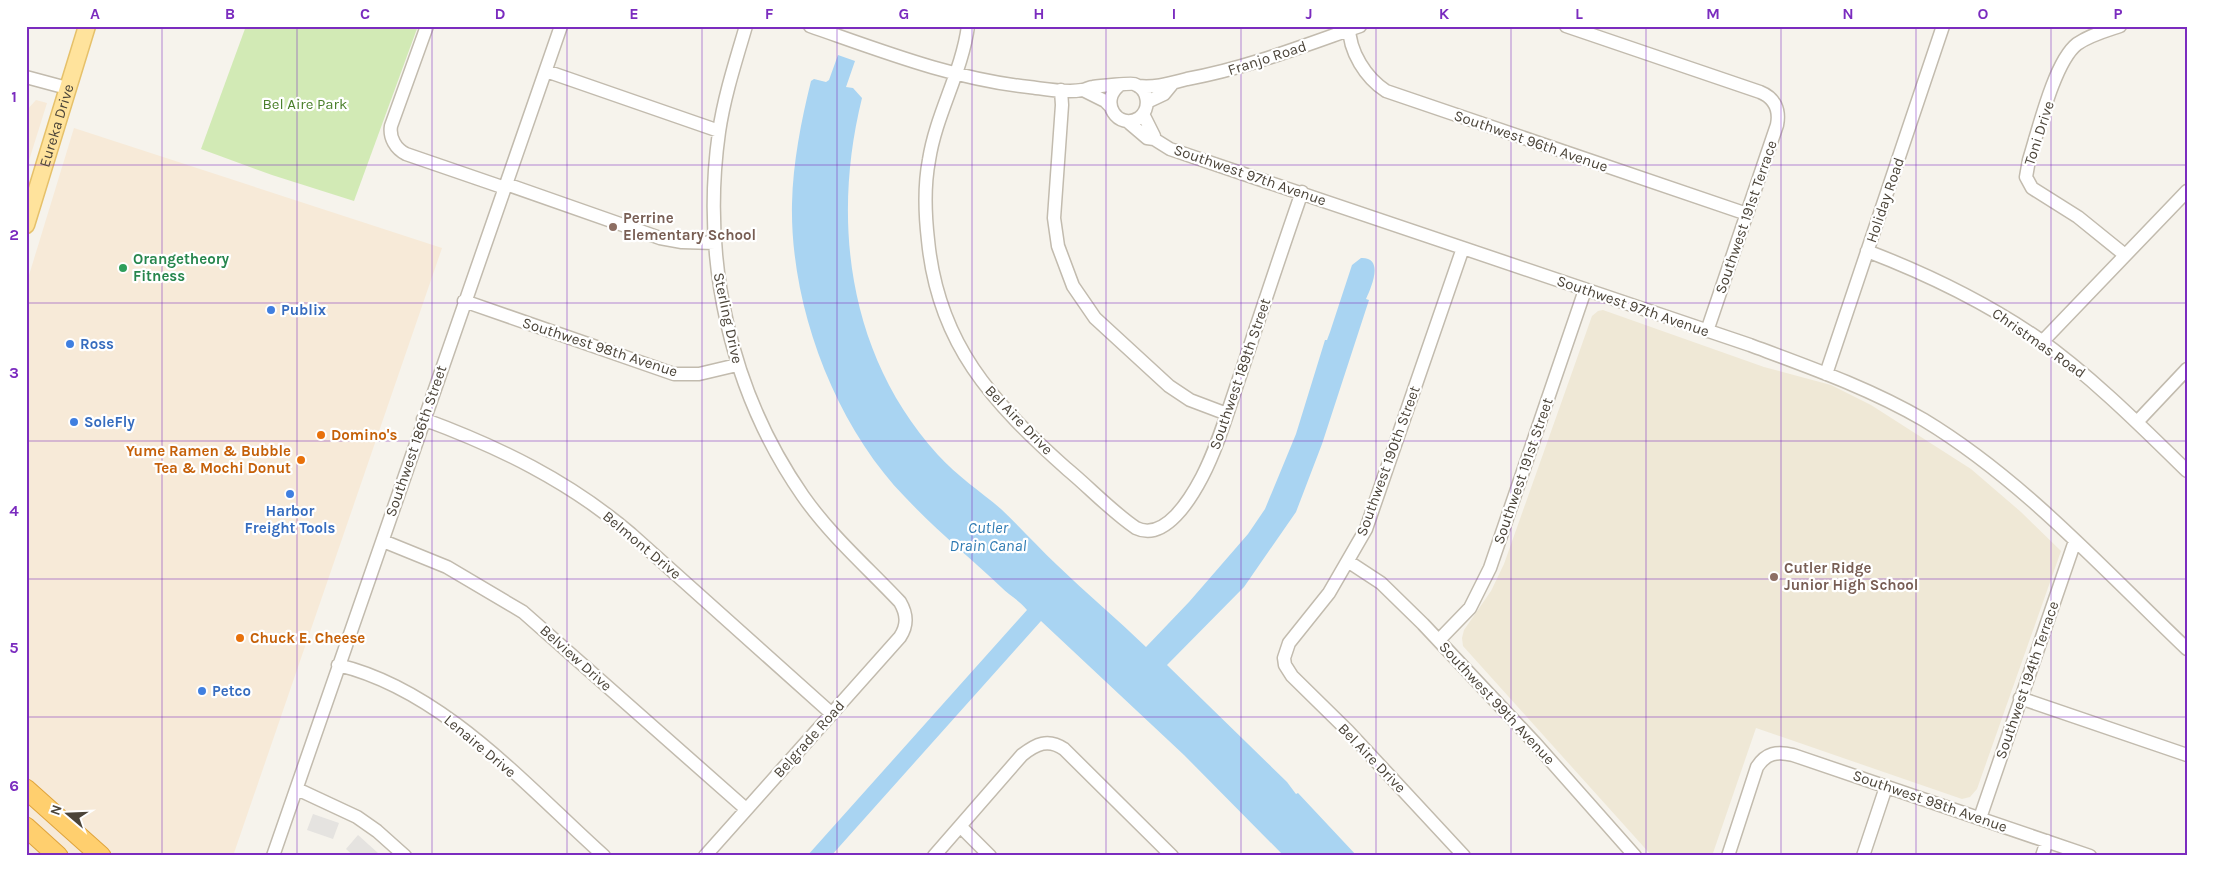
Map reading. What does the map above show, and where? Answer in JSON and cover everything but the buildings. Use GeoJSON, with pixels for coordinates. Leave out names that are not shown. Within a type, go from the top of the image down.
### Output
{"type":"FeatureCollection","features":[{"type":"Feature","properties":{"kind":"highway"},"geometry":{"type":"LineString","coordinates":[[29,797],[101,856]]}},
{"type":"Feature","properties":{"kind":"highway"},"geometry":{"type":"LineString","coordinates":[[26,828],[58,856]]}},
{"type":"Feature","properties":{"kind":"main road","name":"Eureka Drive"},"geometry":{"type":"LineString","coordinates":[[26,225],[87,26]]}},
{"type":"Feature","properties":{"kind":"street"},"geometry":{"type":"LineString","coordinates":[[427,26],[391,126],[396,146],[406,154],[660,238],[682,242],[715,243]]}},
{"type":"Feature","properties":{"kind":"street","name":"Southwest 186th Street"},"geometry":{"type":"LineString","coordinates":[[273,856],[338,665],[383,541],[423,419],[561,26]]}},
{"type":"Feature","properties":{"kind":"street","name":"Sterling Drive"},"geometry":{"type":"LineString","coordinates":[[746,26],[719,131],[714,185],[715,243],[722,298],[737,365],[772,444],[803,496],[836,539],[900,602],[906,619]]}},
{"type":"Feature","properties":{"kind":"street"},"geometry":{"type":"LineString","coordinates":[[810,26],[955,74],[994,82],[1061,90],[1083,90],[1091,87],[1126,83],[1138,86],[1143,90],[1145,108],[1154,140]]}},
{"type":"Feature","properties":{"kind":"street","name":"Bel Aire Drive"},"geometry":{"type":"LineString","coordinates":[[968,26],[955,74],[931,147],[926,184],[926,219],[929,252],[944,313],[974,371],[1006,412],[1119,515],[1136,528],[1144,530]]}},
{"type":"Feature","properties":{"kind":"street","name":"Southwest 191st Terrace"},"geometry":{"type":"LineString","coordinates":[[1566,26],[1756,91],[1766,95],[1774,102],[1778,116],[1776,125],[1707,331]]}},
{"type":"Feature","properties":{"kind":"street","name":"Holiday Road"},"geometry":{"type":"LineString","coordinates":[[1826,374],[1943,26]]}},
{"type":"Feature","properties":{"kind":"street","name":"Toni Drive"},"geometry":{"type":"LineString","coordinates":[[2120,26],[2085,39],[2067,55],[2058,73],[2026,174],[2027,181],[2035,191],[2078,217],[2125,255]]}},
{"type":"Feature","properties":{"kind":"street","name":"Franjo Road"},"geometry":{"type":"LineString","coordinates":[[1138,86],[1151,87],[1244,67],[1351,27]]}},
{"type":"Feature","properties":{"kind":"street","name":"Southwest 96th Avenue"},"geometry":{"type":"LineString","coordinates":[[1351,27],[1361,66],[1370,78],[1386,91],[1747,214]]}},
{"type":"Feature","properties":{"kind":"street"},"geometry":{"type":"LineString","coordinates":[[546,71],[719,131]]}},
{"type":"Feature","properties":{"kind":"street"},"geometry":{"type":"LineString","coordinates":[[26,77],[67,88]]}},
{"type":"Feature","properties":{"kind":"street","name":"Franjo Road"},"geometry":{"type":"LineString","coordinates":[[1145,108],[1164,94],[1172,83]]}},
{"type":"Feature","properties":{"kind":"street"},"geometry":{"type":"LineString","coordinates":[[1110,106],[1112,94],[1120,85]]}},
{"type":"Feature","properties":{"kind":"street"},"geometry":{"type":"LineString","coordinates":[[1061,90],[1062,105],[1054,218],[1058,246],[1073,286],[1094,318],[1168,386],[1190,400],[1227,414]]}},
{"type":"Feature","properties":{"kind":"street"},"geometry":{"type":"LineString","coordinates":[[1083,90],[1105,101],[1116,116],[1127,120],[1133,120],[1145,108]]}},
{"type":"Feature","properties":{"kind":"street","name":"Southwest 97th Avenue"},"geometry":{"type":"LineString","coordinates":[[1127,120],[1143,135],[1170,149],[1302,192],[1707,331],[1826,374],[1888,400],[1952,438],[1995,469],[2074,541],[2187,649]]}},
{"type":"Feature","properties":{"kind":"street"},"geometry":{"type":"LineString","coordinates":[[2042,342],[2187,191]]}},
{"type":"Feature","properties":{"kind":"street","name":"Southwest 189th Street"},"geometry":{"type":"LineString","coordinates":[[1144,530],[1153,530],[1164,525],[1184,504],[1206,467],[1227,414],[1302,192]]}},
{"type":"Feature","properties":{"kind":"street","name":"Southwest 190th Street"},"geometry":{"type":"LineString","coordinates":[[1284,658],[1291,640],[1322,603],[1349,562],[1372,513],[1463,248]]}},
{"type":"Feature","properties":{"kind":"street","name":"Christmas Road"},"geometry":{"type":"LineString","coordinates":[[1867,251],[1918,271],[1960,291],[2042,342],[2093,382],[2187,471]]}},
{"type":"Feature","properties":{"kind":"street","name":"Southwest 191st Street"},"geometry":{"type":"LineString","coordinates":[[1439,640],[1470,608],[1490,568],[1585,290]]}},
{"type":"Feature","properties":{"kind":"street","name":"Southwest 98th Avenue"},"geometry":{"type":"LineString","coordinates":[[464,301],[674,374],[699,374],[737,365]]}},
{"type":"Feature","properties":{"kind":"street"},"geometry":{"type":"LineString","coordinates":[[2137,422],[2187,369]]}},
{"type":"Feature","properties":{"kind":"street","name":"Belmont Drive"},"geometry":{"type":"LineString","coordinates":[[423,419],[514,456],[560,482],[603,511],[832,714]]}},
{"type":"Feature","properties":{"kind":"street","name":"Belview Drive"},"geometry":{"type":"LineString","coordinates":[[383,541],[447,567],[483,586],[524,612],[746,809]]}},
{"type":"Feature","properties":{"kind":"street","name":"Southwest 194th Terrace"},"geometry":{"type":"LineString","coordinates":[[1980,818],[2074,541]]}},
{"type":"Feature","properties":{"kind":"street","name":"Southwest 99th Avenue"},"geometry":{"type":"LineString","coordinates":[[1349,562],[1384,586],[1439,640],[1535,742],[1635,856]]}},
{"type":"Feature","properties":{"kind":"street","name":"Belgrade Road"},"geometry":{"type":"LineString","coordinates":[[705,856],[900,637],[906,619]]}},
{"type":"Feature","properties":{"kind":"street","name":"Bel Aire Drive"},"geometry":{"type":"LineString","coordinates":[[1284,658],[1285,665],[1292,676],[1348,731],[1464,856]]}},
{"type":"Feature","properties":{"kind":"street","name":"Lenaire Drive"},"geometry":{"type":"LineString","coordinates":[[338,665],[355,669],[390,684],[450,720],[508,768],[604,856]]}},
{"type":"Feature","properties":{"kind":"street"},"geometry":{"type":"LineString","coordinates":[[2020,698],[2187,755]]}},
{"type":"Feature","properties":{"kind":"street"},"geometry":{"type":"LineString","coordinates":[[934,856],[1022,755],[1039,744],[1046,742],[1064,749],[1172,856]]}},
{"type":"Feature","properties":{"kind":"street","name":"Southwest 98th Avenue"},"geometry":{"type":"LineString","coordinates":[[1728,856],[1755,770],[1769,754],[1780,752],[2090,856]]}},
{"type":"Feature","properties":{"kind":"street"},"geometry":{"type":"LineString","coordinates":[[1863,856],[1886,786]]}},
{"type":"Feature","properties":{"kind":"street"},"geometry":{"type":"LineString","coordinates":[[297,789],[357,817],[377,830],[405,856]]}},
{"type":"Feature","properties":{"kind":"street"},"geometry":{"type":"LineString","coordinates":[[960,826],[990,856]]}},
{"type":"Feature","properties":{"kind":"street"},"geometry":{"type":"LineString","coordinates":[[2042,856],[2047,841]]}},
{"type":"Feature","properties":{"kind":"shaded area"},"geometry":{"type":"Polygon","coordinates":[[[36,100],[47,103],[26,170],[26,111],[36,100]]]}},
{"type":"Feature","properties":{"kind":"shaded area"},"geometry":{"type":"Polygon","coordinates":[[[74,128],[442,248],[233,856],[26,856],[26,285],[74,128]]]}},
{"type":"Feature","properties":{"kind":"shaded area","name":"Cutler Ridge Junior High School"},"geometry":{"type":"Polygon","coordinates":[[[1603,310],[1764,367],[1831,385],[1871,405],[1971,469],[2021,512],[2061,551],[1977,789],[1970,797],[1962,799],[1756,728],[1712,856],[1652,856],[1463,646],[1464,630],[1491,591],[1504,564],[1592,316],[1598,311],[1603,310]]]}},
{"type":"Feature","properties":{"kind":"shaded area"},"geometry":{"type":"Polygon","coordinates":[[[313,814],[339,823],[333,839],[307,830],[313,814]]]}},
{"type":"Feature","properties":{"kind":"shaded area"},"geometry":{"type":"Polygon","coordinates":[[[358,835],[378,853],[375,856],[354,856],[346,849],[358,835]]]}},
{"type":"Feature","properties":{"kind":"green space","name":"Bel Aire Park"},"geometry":{"type":"Polygon","coordinates":[[[246,26],[418,26],[354,201],[272,175],[201,149],[246,26]]]}},
{"type":"Feature","properties":{"kind":"water","name":"Cutler Drain Canal"},"geometry":{"type":"Polygon","coordinates":[[[838,55],[855,61],[846,87],[853,88],[862,98],[853,145],[848,193],[849,240],[855,287],[867,332],[884,375],[908,417],[945,463],[1001,509],[1057,565],[1146,647],[1189,602],[1248,534],[1265,509],[1296,434],[1325,340],[1327,340],[1330,332],[1352,265],[1361,258],[1373,262],[1373,281],[1366,299],[1369,300],[1322,444],[1296,512],[1244,587],[1167,665],[1287,782],[1296,794],[1298,793],[1357,856],[1284,856],[1184,755],[1041,621],[831,856],[807,856],[1027,610],[928,520],[880,468],[857,435],[821,361],[808,322],[799,282],[793,243],[792,204],[798,142],[811,81],[814,79],[826,82],[829,80],[838,55]]]}},
{"type":"Feature","properties":{"kind":"place","name":"Perrine Elementary School"},"geometry":{"type":"Point","coordinates":[613,227]}},
{"type":"Feature","properties":{"kind":"place","name":"Orangetheory Fitness"},"geometry":{"type":"Point","coordinates":[123,268]}},
{"type":"Feature","properties":{"kind":"place","name":"Publix"},"geometry":{"type":"Point","coordinates":[271,310]}},
{"type":"Feature","properties":{"kind":"place","name":"Ross"},"geometry":{"type":"Point","coordinates":[70,344]}},
{"type":"Feature","properties":{"kind":"place","name":"SoleFly"},"geometry":{"type":"Point","coordinates":[74,422]}},
{"type":"Feature","properties":{"kind":"place","name":"Domino's"},"geometry":{"type":"Point","coordinates":[321,435]}},
{"type":"Feature","properties":{"kind":"place","name":"Yume Ramen & Bubble Tea & Mochi Donut"},"geometry":{"type":"Point","coordinates":[301,460]}},
{"type":"Feature","properties":{"kind":"place","name":"Harbor Freight Tools"},"geometry":{"type":"Point","coordinates":[290,494]}},
{"type":"Feature","properties":{"kind":"place","name":"Cutler Ridge Junior High School"},"geometry":{"type":"Point","coordinates":[1774,577]}},
{"type":"Feature","properties":{"kind":"place","name":"Chuck E. Cheese"},"geometry":{"type":"Point","coordinates":[240,638]}},
{"type":"Feature","properties":{"kind":"place","name":"Petco"},"geometry":{"type":"Point","coordinates":[202,691]}}]}
